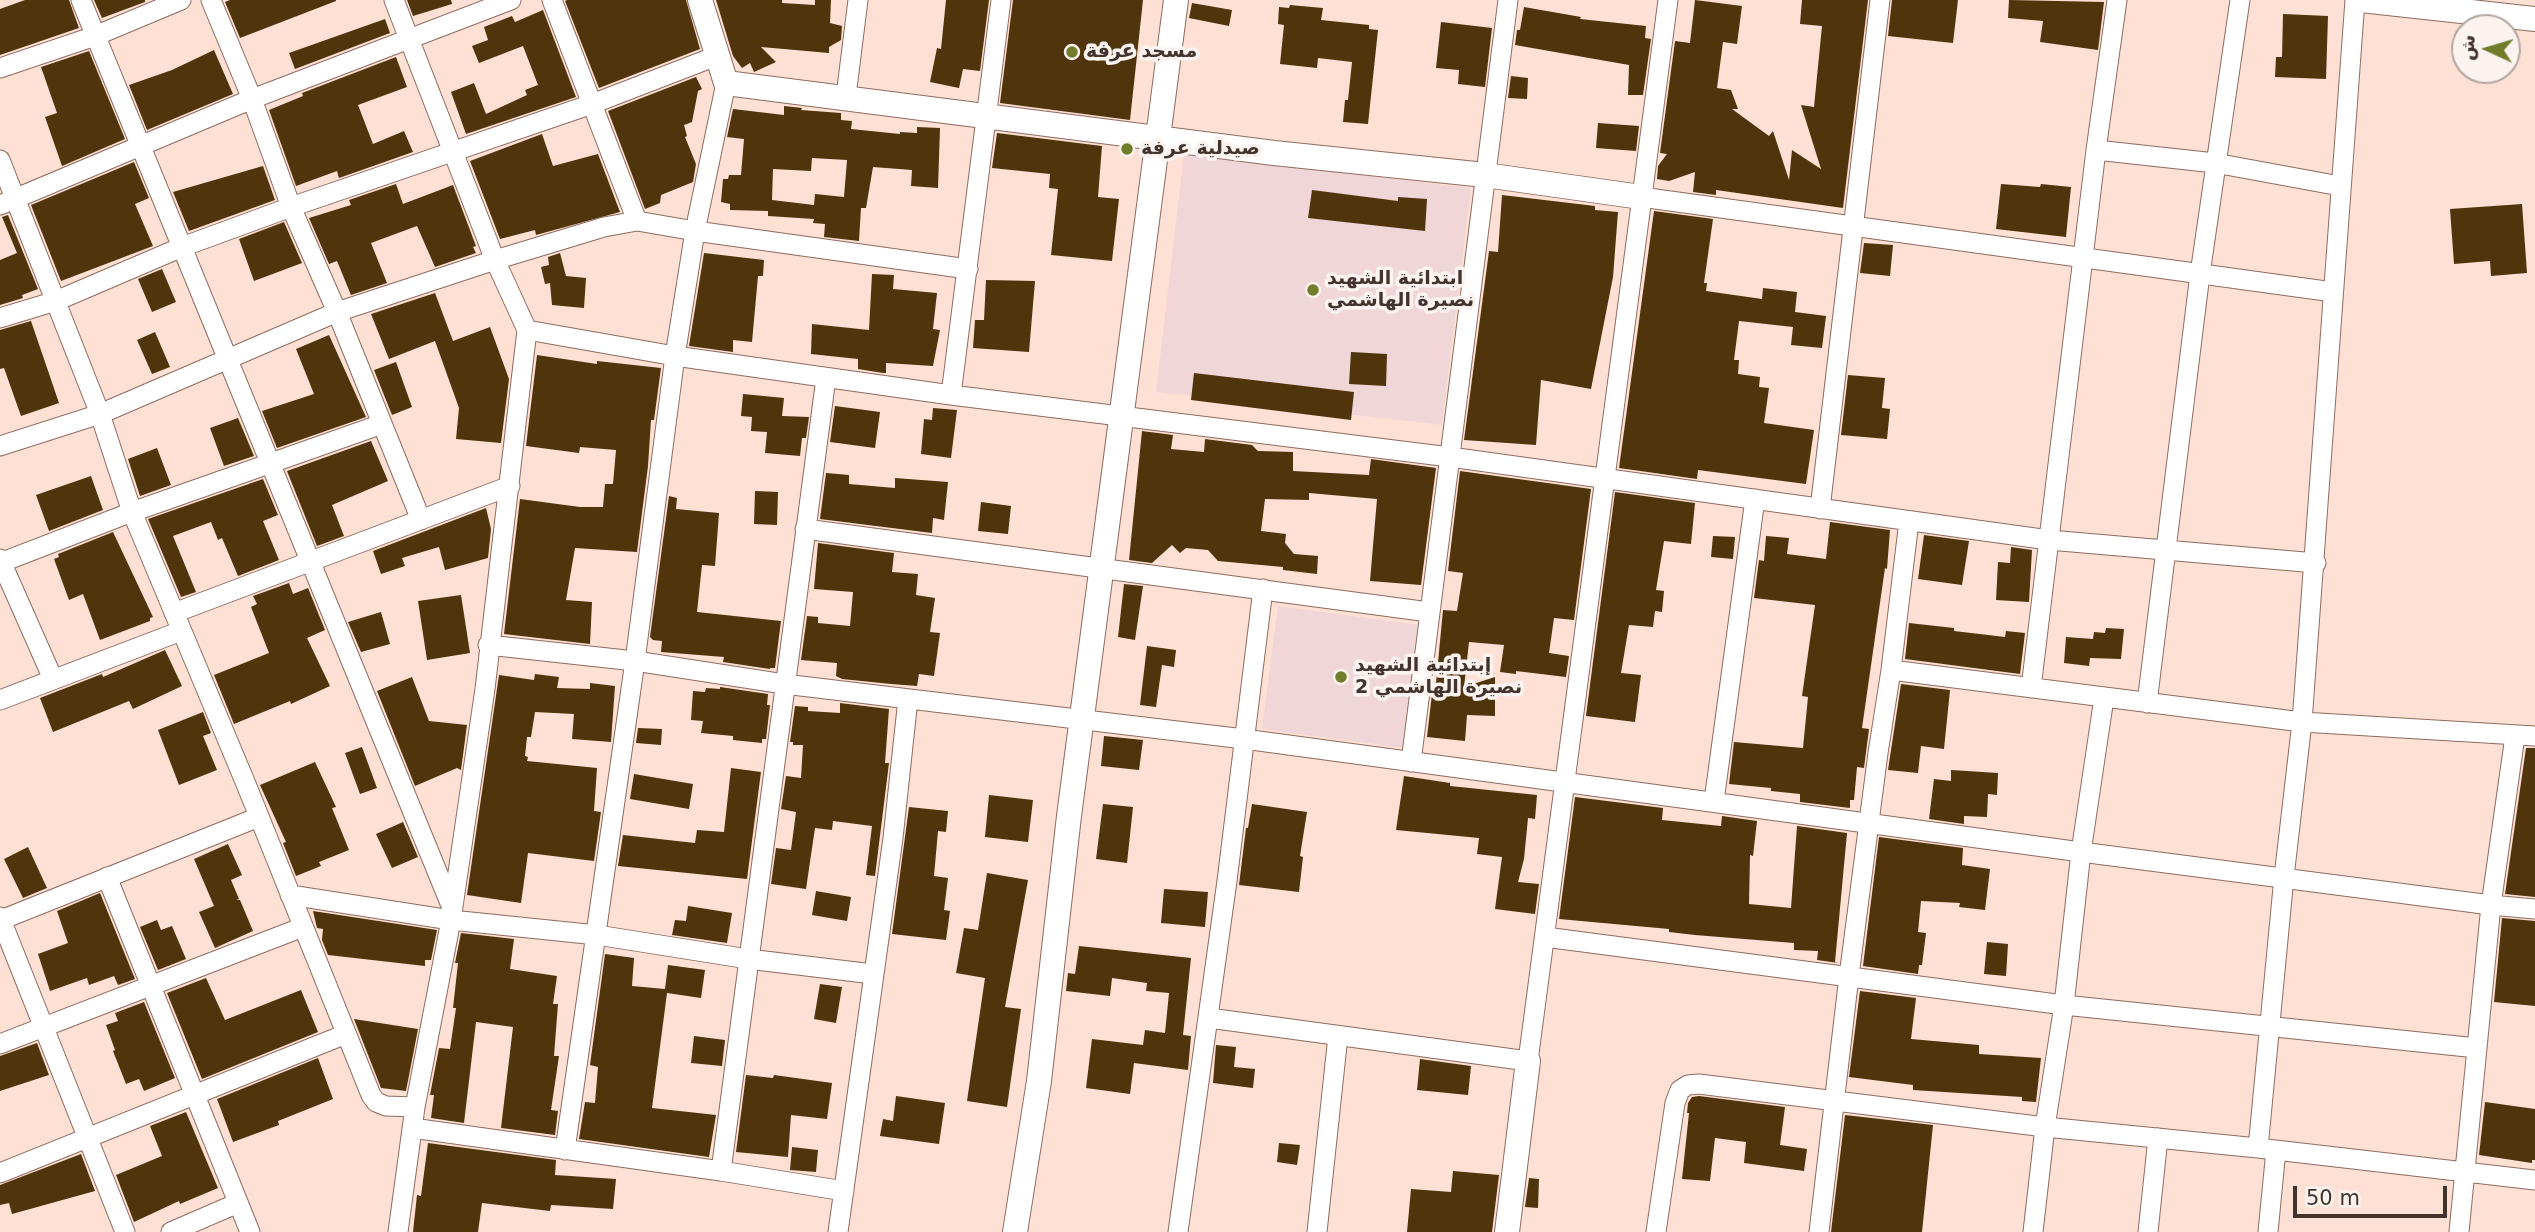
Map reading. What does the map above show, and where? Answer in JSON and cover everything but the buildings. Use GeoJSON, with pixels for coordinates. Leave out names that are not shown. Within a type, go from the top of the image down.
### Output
{"type":"FeatureCollection","features":[{"type":"Feature","properties":{"kind":"street"},"geometry":{"type":"LineString","coordinates":[[81,0],[452,915]]}},
{"type":"Feature","properties":{"kind":"street"},"geometry":{"type":"LineString","coordinates":[[0,68],[95,36],[181,0]]}},
{"type":"Feature","properties":{"kind":"street"},"geometry":{"type":"LineString","coordinates":[[211,0],[252,99],[291,207],[337,312],[421,520]]}},
{"type":"Feature","properties":{"kind":"street"},"geometry":{"type":"LineString","coordinates":[[394,0],[495,260],[527,330],[510,486],[488,645],[485,689],[452,915],[415,1107],[398,1232]]}},
{"type":"Feature","properties":{"kind":"street"},"geometry":{"type":"LineString","coordinates":[[8,202],[252,99],[511,0]]}},
{"type":"Feature","properties":{"kind":"street"},"geometry":{"type":"LineString","coordinates":[[552,0],[637,220]]}},
{"type":"Feature","properties":{"kind":"street"},"geometry":{"type":"LineString","coordinates":[[565,1150],[635,661],[674,356],[695,231],[726,83],[700,0]]}},
{"type":"Feature","properties":{"kind":"street"},"geometry":{"type":"LineString","coordinates":[[846,96],[858,0]]}},
{"type":"Feature","properties":{"kind":"street"},"geometry":{"type":"LineString","coordinates":[[951,395],[1001,0]]}},
{"type":"Feature","properties":{"kind":"street"},"geometry":{"type":"LineString","coordinates":[[1015,1232],[1039,1080],[1058,905],[1175,0]]}},
{"type":"Feature","properties":{"kind":"street"},"geometry":{"type":"LineString","coordinates":[[1411,762],[1508,0]]}},
{"type":"Feature","properties":{"kind":"street"},"geometry":{"type":"LineString","coordinates":[[1507,1232],[1668,0]]}},
{"type":"Feature","properties":{"kind":"street"},"geometry":{"type":"LineString","coordinates":[[1820,509],[1880,0]]}},
{"type":"Feature","properties":{"kind":"street"},"geometry":{"type":"LineString","coordinates":[[2031,688],[2095,150],[2117,0]]}},
{"type":"Feature","properties":{"kind":"street"},"geometry":{"type":"LineString","coordinates":[[2147,703],[2200,274],[2240,0]]}},
{"type":"Feature","properties":{"kind":"street"},"geometry":{"type":"LineString","coordinates":[[2268,1232],[2269,1025],[2302,722],[2354,0]]}},
{"type":"Feature","properties":{"kind":"street"},"geometry":{"type":"LineString","coordinates":[[2361,0],[2535,19]]}},
{"type":"Feature","properties":{"kind":"street"},"geometry":{"type":"LineString","coordinates":[[0,318],[56,301],[182,247],[291,207],[592,104],[719,55]]}},
{"type":"Feature","properties":{"kind":"street"},"geometry":{"type":"LineString","coordinates":[[726,83],[987,114],[1274,153],[1485,176],[2333,292]]}},
{"type":"Feature","properties":{"kind":"street"},"geometry":{"type":"LineString","coordinates":[[2095,150],[2215,163],[2340,186]]}},
{"type":"Feature","properties":{"kind":"street"},"geometry":{"type":"LineString","coordinates":[[0,160],[8,202],[56,301],[100,414],[132,512],[371,1095],[376,1102],[386,1106],[415,1107]]}},
{"type":"Feature","properties":{"kind":"street"},"geometry":{"type":"LineString","coordinates":[[0,446],[100,414],[337,312],[495,260],[604,227],[637,220],[695,231],[968,269]]}},
{"type":"Feature","properties":{"kind":"street"},"geometry":{"type":"LineString","coordinates":[[527,330],[674,356],[826,378],[1450,457],[2049,540],[2315,563]]}},
{"type":"Feature","properties":{"kind":"street"},"geometry":{"type":"LineString","coordinates":[[721,1171],[826,378]]}},
{"type":"Feature","properties":{"kind":"street"},"geometry":{"type":"LineString","coordinates":[[53,679],[0,561],[382,424]]}},
{"type":"Feature","properties":{"kind":"street"},"geometry":{"type":"LineString","coordinates":[[0,700],[53,679],[311,562],[510,486]]}},
{"type":"Feature","properties":{"kind":"street"},"geometry":{"type":"LineString","coordinates":[[1714,801],[1755,499]]}},
{"type":"Feature","properties":{"kind":"street"},"geometry":{"type":"LineString","coordinates":[[1819,1232],[1849,976],[1909,521]]}},
{"type":"Feature","properties":{"kind":"street"},"geometry":{"type":"LineString","coordinates":[[805,529],[1429,612]]}},
{"type":"Feature","properties":{"kind":"street"},"geometry":{"type":"LineString","coordinates":[[1178,1232],[1209,1018],[1263,589]]}},
{"type":"Feature","properties":{"kind":"street"},"geometry":{"type":"LineString","coordinates":[[488,645],[635,661],[784,684],[1244,739],[2081,852],[2535,909]]}},
{"type":"Feature","properties":{"kind":"street"},"geometry":{"type":"LineString","coordinates":[[1891,670],[2302,722],[2535,736]]}},
{"type":"Feature","properties":{"kind":"street"},"geometry":{"type":"LineString","coordinates":[[2033,1232],[2045,1127],[2064,1004],[2081,852],[2104,698]]}},
{"type":"Feature","properties":{"kind":"street"},"geometry":{"type":"LineString","coordinates":[[838,1232],[893,838],[908,699]]}},
{"type":"Feature","properties":{"kind":"street"},"geometry":{"type":"LineString","coordinates":[[2459,1232],[2491,905],[2515,736]]}},
{"type":"Feature","properties":{"kind":"street"},"geometry":{"type":"LineString","coordinates":[[125,1232],[1,918],[259,817]]}},
{"type":"Feature","properties":{"kind":"street"},"geometry":{"type":"LineString","coordinates":[[107,877],[250,1232]]}},
{"type":"Feature","properties":{"kind":"street"},"geometry":{"type":"LineString","coordinates":[[290,895],[873,974]]}},
{"type":"Feature","properties":{"kind":"street"},"geometry":{"type":"LineString","coordinates":[[0,1044],[303,927]]}},
{"type":"Feature","properties":{"kind":"street"},"geometry":{"type":"LineString","coordinates":[[1545,937],[2064,1004],[2477,1048]]}},
{"type":"Feature","properties":{"kind":"street"},"geometry":{"type":"LineString","coordinates":[[1209,1018],[1528,1060]]}},
{"type":"Feature","properties":{"kind":"street"},"geometry":{"type":"LineString","coordinates":[[0,1173],[346,1034]]}},
{"type":"Feature","properties":{"kind":"street"},"geometry":{"type":"LineString","coordinates":[[1317,1232],[1338,1036]]}},
{"type":"Feature","properties":{"kind":"street"},"geometry":{"type":"LineString","coordinates":[[1657,1232],[1675,1103],[1680,1090],[1688,1085],[1699,1084],[2045,1127],[2535,1180]]}},
{"type":"Feature","properties":{"kind":"street"},"geometry":{"type":"LineString","coordinates":[[412,1128],[844,1191]]}},
{"type":"Feature","properties":{"kind":"street"},"geometry":{"type":"LineString","coordinates":[[2148,1232],[2158,1138]]}},
{"type":"Feature","properties":{"kind":"street"},"geometry":{"type":"LineString","coordinates":[[171,1232],[238,1203]]}},
{"type":"Feature","properties":{"kind":"shaded area","name":"ابتدائية الشهيد نصيرة الهاشمي"},"geometry":{"type":"Polygon","coordinates":[[[1184,154],[1471,188],[1442,425],[1156,392],[1184,154]]]}},
{"type":"Feature","properties":{"kind":"shaded area","name":"إبتدائية الشهيد نصيرة الهاشمي 2"},"geometry":{"type":"Polygon","coordinates":[[[1278,606],[1420,625],[1404,748],[1262,729],[1278,606]]]}},
{"type":"Feature","properties":{"kind":"place","name":"مسجد عرفة"},"geometry":{"type":"Point","coordinates":[1072,52]}},
{"type":"Feature","properties":{"kind":"place","name":"صيدلية عرفة"},"geometry":{"type":"Point","coordinates":[1127,149]}},
{"type":"Feature","properties":{"kind":"place","name":"ابتدائية الشهيد نصيرة الهاشمي"},"geometry":{"type":"Point","coordinates":[1313,290]}},
{"type":"Feature","properties":{"kind":"place","name":"إبتدائية الشهيد نصيرة الهاشمي 2"},"geometry":{"type":"Point","coordinates":[1341,677]}}]}
